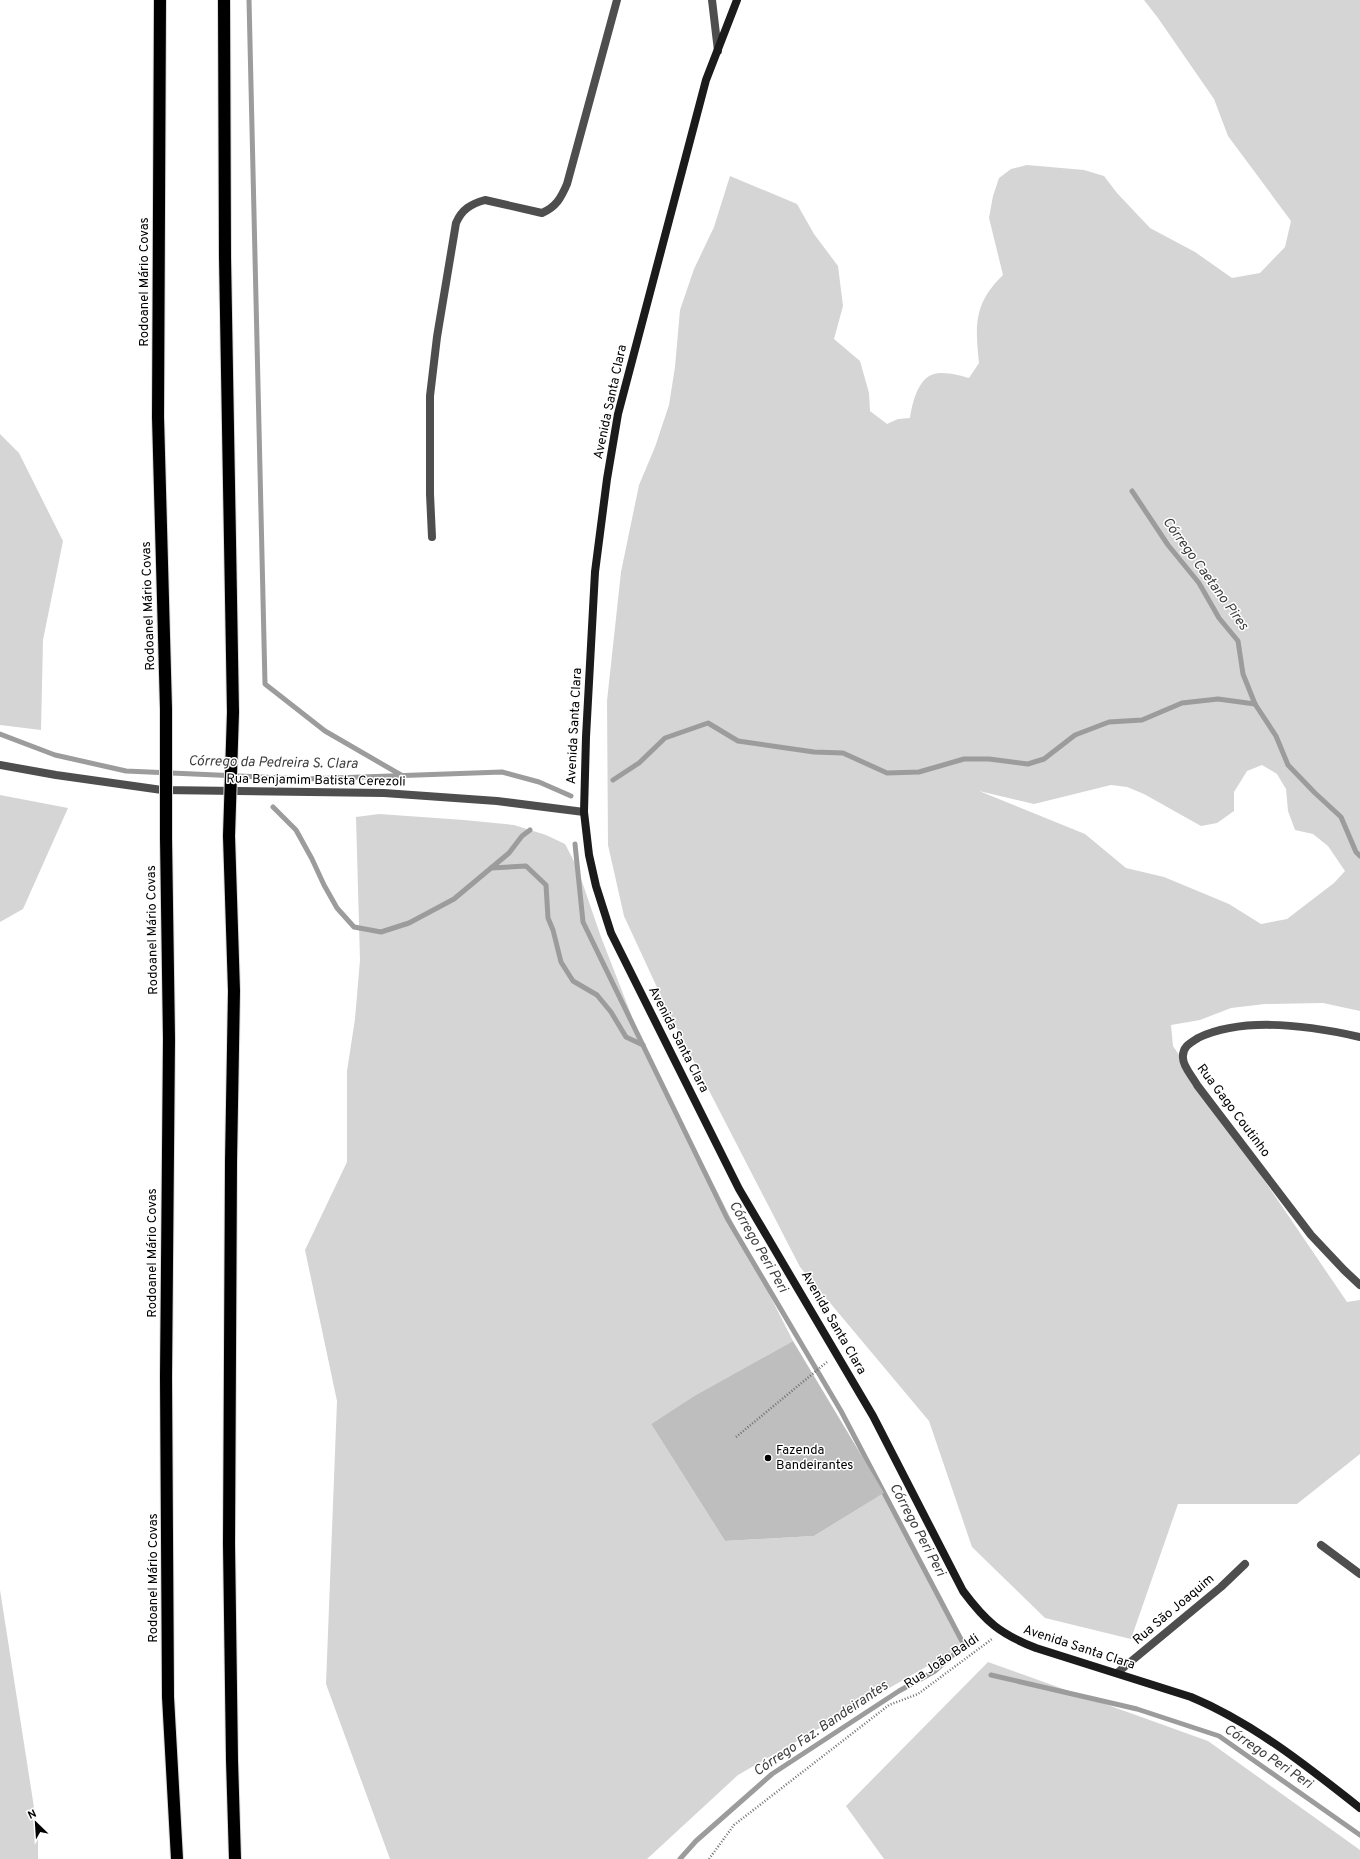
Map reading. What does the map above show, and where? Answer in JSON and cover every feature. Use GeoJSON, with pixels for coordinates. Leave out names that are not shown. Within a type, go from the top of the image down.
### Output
{"type":"FeatureCollection","features":[{"type":"Feature","properties":{"kind":"highway","name":"Rodoanel Mário Covas"},"geometry":{"type":"LineString","coordinates":[[160,0],[158,417],[166,709],[169,1039],[166,1369],[168,1689],[176,1859]]}},
{"type":"Feature","properties":{"kind":"highway"},"geometry":{"type":"LineString","coordinates":[[224,0],[225,258],[233,712],[229,836],[234,990],[231,1170],[229,1544],[235,1859]]}},
{"type":"Feature","properties":{"kind":"street"},"geometry":{"type":"LineString","coordinates":[[432,537],[430,494],[430,396],[437,337],[456,223],[460,213],[476,202],[485,200],[542,213],[550,210],[561,197],[567,184],[617,0]]}},
{"type":"Feature","properties":{"kind":"street"},"geometry":{"type":"LineString","coordinates":[[712,0],[718,51]]}},
{"type":"Feature","properties":{"kind":"street","name":"Avenida Santa Clara"},"geometry":{"type":"LineString","coordinates":[[737,0],[706,80],[618,414],[607,479],[595,572],[586,737],[584,812],[589,855],[594,878],[611,933],[739,1188],[873,1416],[963,1591],[981,1615],[1002,1632],[1014,1639],[1036,1648],[1191,1696],[1213,1706],[1268,1739],[1360,1808]]}},
{"type":"Feature","properties":{"kind":"street","name":"Rua Benjamim Batista Cerezoli"},"geometry":{"type":"LineString","coordinates":[[0,765],[56,775],[162,790],[384,793],[497,801],[584,812]]}},
{"type":"Feature","properties":{"kind":"street","name":"Rua Gago Coutinho"},"geometry":{"type":"LineString","coordinates":[[1360,1037],[1326,1029],[1270,1026],[1235,1027],[1195,1040],[1187,1045],[1183,1057],[1184,1062],[1197,1085],[1311,1235],[1360,1285]]}},
{"type":"Feature","properties":{"kind":"street"},"geometry":{"type":"LineString","coordinates":[[1321,1545],[1360,1574]]}},
{"type":"Feature","properties":{"kind":"street","name":"Rua São Joaquim"},"geometry":{"type":"LineString","coordinates":[[1117,1674],[1221,1587],[1245,1564]]}},
{"type":"Feature","properties":{"kind":"path"},"geometry":{"type":"LineString","coordinates":[[736,1437],[829,1361]]}},
{"type":"Feature","properties":{"kind":"path","name":"Rua João Baldi"},"geometry":{"type":"LineString","coordinates":[[709,1859],[734,1826],[889,1705],[918,1694],[1002,1632]]}},
{"type":"Feature","properties":{"kind":"shaded area"},"geometry":{"type":"Polygon","coordinates":[[[1144,0],[1360,0],[1360,1011],[1323,1003],[1265,1004],[1231,1008],[1200,1020],[1171,1025],[1173,1046],[1347,1302],[1360,1300],[1360,1454],[1297,1504],[1178,1504],[1131,1639],[1045,1618],[972,1547],[929,1421],[800,1267],[667,1009],[624,916],[608,845],[607,701],[621,572],[639,485],[655,447],[669,405],[675,367],[680,310],[694,269],[714,227],[730,176],[797,204],[814,234],[838,266],[843,306],[834,339],[860,361],[869,393],[870,411],[887,424],[898,419],[910,418],[917,392],[928,376],[938,373],[947,373],[969,378],[979,363],[977,326],[979,315],[986,295],[1003,275],[989,218],[993,196],[999,178],[1011,169],[1027,165],[1084,170],[1104,176],[1117,193],[1150,228],[1195,252],[1232,278],[1260,273],[1285,247],[1291,221],[1228,136],[1214,99],[1144,0]],[[1262,765],[1247,771],[1234,792],[1234,811],[1217,823],[1201,826],[1144,794],[1127,787],[1111,785],[1034,804],[979,791],[1085,834],[1126,868],[1164,877],[1229,904],[1261,924],[1287,919],[1334,883],[1345,871],[1328,846],[1313,834],[1295,830],[1288,811],[1286,789],[1277,774],[1262,765]]]}},
{"type":"Feature","properties":{"kind":"shaded area"},"geometry":{"type":"Polygon","coordinates":[[[0,434],[19,453],[63,541],[43,640],[41,730],[0,725],[0,434]]]}},
{"type":"Feature","properties":{"kind":"shaded area"},"geometry":{"type":"Polygon","coordinates":[[[0,795],[68,808],[23,909],[0,922],[0,795]]]}},
{"type":"Feature","properties":{"kind":"shaded area"},"geometry":{"type":"Polygon","coordinates":[[[379,814],[514,825],[546,835],[565,844],[577,867],[601,937],[643,1045],[793,1341],[694,1396],[651,1424],[725,1541],[814,1536],[884,1493],[964,1645],[738,1775],[647,1859],[390,1859],[326,1684],[337,1401],[305,1250],[347,1162],[347,1071],[355,1019],[360,960],[356,817],[379,814]]]}},
{"type":"Feature","properties":{"kind":"shaded area"},"geometry":{"type":"Polygon","coordinates":[[[0,1590],[38,1833],[38,1859],[0,1859],[0,1590]]]}},
{"type":"Feature","properties":{"kind":"shaded area"},"geometry":{"type":"Polygon","coordinates":[[[988,1662],[1208,1741],[1360,1850],[1360,1859],[884,1859],[846,1806],[988,1662]]]}},
{"type":"Feature","properties":{"kind":"building","name":"Fazenda Bandeirantes"},"geometry":{"type":"Polygon","coordinates":[[[793,1341],[884,1493],[814,1536],[725,1541],[651,1424],[694,1396],[793,1341]]]}},
{"type":"Feature","properties":{"kind":"waterway"},"geometry":{"type":"LineString","coordinates":[[249,0],[265,684],[325,731],[401,775]]}},
{"type":"Feature","properties":{"kind":"waterway","name":"Córrego Caetano Pires"},"geometry":{"type":"LineString","coordinates":[[1132,491],[1168,545],[1199,583],[1219,618],[1238,641],[1243,674],[1255,704],[1276,736],[1288,765],[1341,817],[1356,852],[1360,856]]}},
{"type":"Feature","properties":{"kind":"waterway","name":"Córrego da Pedreira S. Clara"},"geometry":{"type":"LineString","coordinates":[[613,780],[639,763],[665,738],[708,723],[738,741],[814,752],[843,753],[887,773],[919,772],[964,759],[989,759],[1028,764],[1044,759],[1075,735],[1109,722],[1142,720],[1182,703],[1218,699],[1255,704]]}},
{"type":"Feature","properties":{"kind":"waterway","name":"Córrego da Pedreira S. Clara"},"geometry":{"type":"LineString","coordinates":[[0,734],[55,755],[126,771],[306,779],[502,772],[539,782],[571,796]]}},
{"type":"Feature","properties":{"kind":"waterway","name":"Córrego da Pedreira S. Clara"},"geometry":{"type":"LineString","coordinates":[[273,807],[296,830],[337,908],[354,927],[381,932],[409,923],[454,899],[509,853],[522,836],[530,830]]}},
{"type":"Feature","properties":{"kind":"waterway","name":"Córrego Peri Peri"},"geometry":{"type":"LineString","coordinates":[[575,844],[583,922],[727,1218],[841,1411],[964,1645],[935,1671],[899,1691],[772,1774],[696,1841],[680,1859]]}},
{"type":"Feature","properties":{"kind":"waterway","name":"Córrego da Pedreira S. Clara"},"geometry":{"type":"LineString","coordinates":[[491,868],[526,866],[546,885],[548,918],[553,930],[561,962],[573,981],[597,995],[611,1012],[626,1037],[643,1045]]}},
{"type":"Feature","properties":{"kind":"waterway","name":"Córrego Peri Peri"},"geometry":{"type":"LineString","coordinates":[[991,1675],[1137,1709],[1219,1736],[1360,1835]]}},
{"type":"Feature","properties":{"kind":"place","name":"Fazenda Bandeirantes"},"geometry":{"type":"Point","coordinates":[768,1458]}},
{"type":"Feature","properties":{"kind":"water label","name":"Córrego Faz. Bandeirantes"},"geometry":{"type":"Point","coordinates":[821,1729]}}]}
